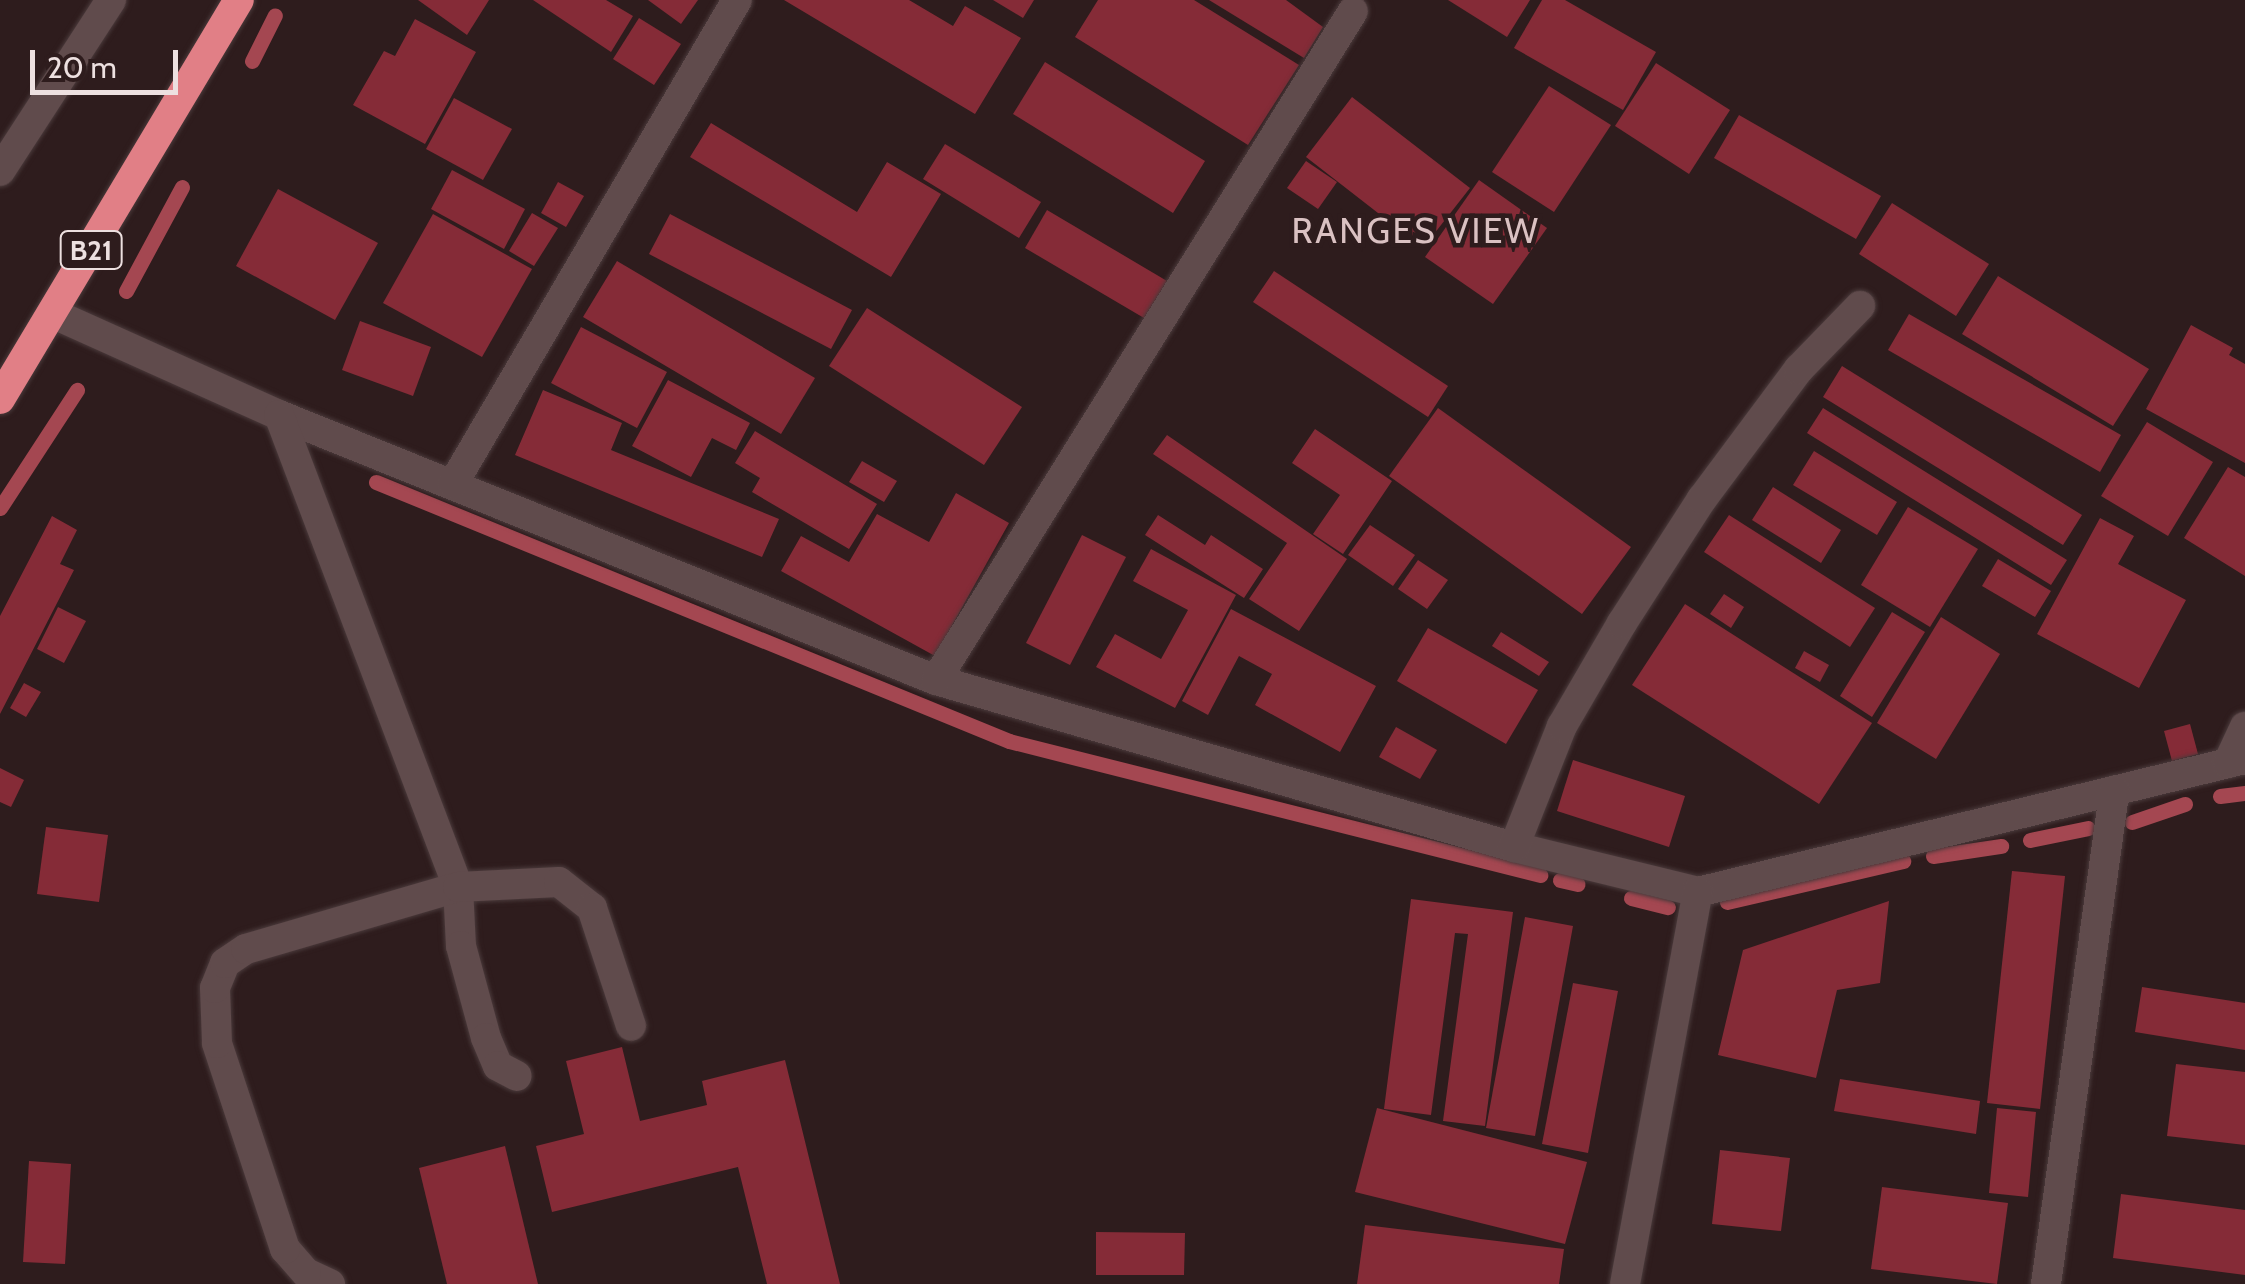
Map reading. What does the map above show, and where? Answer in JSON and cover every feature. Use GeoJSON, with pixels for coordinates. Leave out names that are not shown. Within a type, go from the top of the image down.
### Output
{"type":"FeatureCollection","features":[{"type":"Feature","properties":{"kind":"highway","name":"B21"},"geometry":{"type":"LineString","coordinates":[[0,399],[239,0]]}},
{"type":"Feature","properties":{"kind":"street"},"geometry":{"type":"LineString","coordinates":[[0,172],[111,0]]}},
{"type":"Feature","properties":{"kind":"street"},"geometry":{"type":"LineString","coordinates":[[453,484],[737,0]]}},
{"type":"Feature","properties":{"kind":"street"},"geometry":{"type":"LineString","coordinates":[[936,680],[1353,11]]}},
{"type":"Feature","properties":{"kind":"street"},"geometry":{"type":"LineString","coordinates":[[1514,847],[1562,726],[1622,623],[1788,383],[1860,306]]}},
{"type":"Feature","properties":{"kind":"street"},"geometry":{"type":"LineString","coordinates":[[54,314],[279,416],[936,680],[1514,847],[1698,892],[2236,761],[2245,727]]}},
{"type":"Feature","properties":{"kind":"street"},"geometry":{"type":"LineString","coordinates":[[279,416],[458,887],[461,946],[486,1038],[498,1066],[518,1076]]}},
{"type":"Feature","properties":{"kind":"street"},"geometry":{"type":"LineString","coordinates":[[2046,1284],[2114,792]]}},
{"type":"Feature","properties":{"kind":"street"},"geometry":{"type":"LineString","coordinates":[[330,1284],[306,1273],[284,1249],[218,1043],[215,988],[225,963],[246,950],[458,887],[559,882],[577,890],[592,908],[631,1026]]}},
{"type":"Feature","properties":{"kind":"street"},"geometry":{"type":"LineString","coordinates":[[1625,1284],[1698,892]]}},
{"type":"Feature","properties":{"kind":"building"},"geometry":{"type":"Polygon","coordinates":[[[418,0],[489,0],[467,35],[418,0]]]}},
{"type":"Feature","properties":{"kind":"building"},"geometry":{"type":"Polygon","coordinates":[[[533,0],[606,0],[633,16],[611,52],[533,0]]]}},
{"type":"Feature","properties":{"kind":"building"},"geometry":{"type":"Polygon","coordinates":[[[648,0],[698,0],[681,24],[648,0]]]}},
{"type":"Feature","properties":{"kind":"building"},"geometry":{"type":"Polygon","coordinates":[[[784,0],[909,0],[953,26],[965,6],[1021,38],[975,114],[784,0]]]}},
{"type":"Feature","properties":{"kind":"building"},"geometry":{"type":"Polygon","coordinates":[[[993,0],[1034,0],[1023,18],[993,0]]]}},
{"type":"Feature","properties":{"kind":"building"},"geometry":{"type":"Polygon","coordinates":[[[1098,0],[1194,0],[1299,65],[1248,145],[1075,37],[1098,0]]]}},
{"type":"Feature","properties":{"kind":"building"},"geometry":{"type":"Polygon","coordinates":[[[1209,0],[1286,0],[1323,27],[1304,58],[1209,0]]]}},
{"type":"Feature","properties":{"kind":"building"},"geometry":{"type":"Polygon","coordinates":[[[1448,0],[1530,0],[1507,37],[1448,0]]]}},
{"type":"Feature","properties":{"kind":"building"},"geometry":{"type":"Polygon","coordinates":[[[1542,0],[1565,0],[1656,52],[1623,110],[1514,48],[1542,0]]]}},
{"type":"Feature","properties":{"kind":"building"},"geometry":{"type":"Polygon","coordinates":[[[639,18],[681,44],[654,85],[613,59],[639,18]]]}},
{"type":"Feature","properties":{"kind":"building"},"geometry":{"type":"Polygon","coordinates":[[[415,19],[476,52],[425,144],[353,105],[384,51],[395,56],[415,19]]]}},
{"type":"Feature","properties":{"kind":"building"},"geometry":{"type":"Polygon","coordinates":[[[1045,62],[1205,161],[1173,213],[1013,114],[1045,62]]]}},
{"type":"Feature","properties":{"kind":"building"},"geometry":{"type":"Polygon","coordinates":[[[1656,63],[1730,110],[1689,174],[1615,126],[1656,63]]]}},
{"type":"Feature","properties":{"kind":"building"},"geometry":{"type":"Polygon","coordinates":[[[1549,86],[1611,125],[1554,212],[1492,172],[1549,86]]]}},
{"type":"Feature","properties":{"kind":"building"},"geometry":{"type":"Polygon","coordinates":[[[1352,97],[1470,188],[1423,248],[1306,157],[1352,97]]]}},
{"type":"Feature","properties":{"kind":"building"},"geometry":{"type":"Polygon","coordinates":[[[454,98],[512,129],[483,180],[426,149],[454,98]]]}},
{"type":"Feature","properties":{"kind":"building"},"geometry":{"type":"Polygon","coordinates":[[[1739,115],[1881,196],[1856,239],[1714,158],[1739,115]]]}},
{"type":"Feature","properties":{"kind":"building"},"geometry":{"type":"Polygon","coordinates":[[[711,123],[857,212],[887,162],[941,194],[891,277],[690,157],[711,123]]]}},
{"type":"Feature","properties":{"kind":"building"},"geometry":{"type":"Polygon","coordinates":[[[945,144],[1041,202],[1019,238],[923,179],[945,144]]]}},
{"type":"Feature","properties":{"kind":"building"},"geometry":{"type":"Polygon","coordinates":[[[1306,161],[1337,182],[1318,209],[1287,188],[1306,161]]]}},
{"type":"Feature","properties":{"kind":"building"},"geometry":{"type":"Polygon","coordinates":[[[452,170],[525,209],[504,249],[431,209],[452,170]]]}},
{"type":"Feature","properties":{"kind":"building"},"geometry":{"type":"Polygon","coordinates":[[[1479,180],[1547,228],[1493,304],[1425,257],[1479,180]]]}},
{"type":"Feature","properties":{"kind":"building"},"geometry":{"type":"Polygon","coordinates":[[[558,182],[584,196],[566,227],[541,213],[558,182]]]}},
{"type":"Feature","properties":{"kind":"building"},"geometry":{"type":"Polygon","coordinates":[[[278,189],[378,243],[335,320],[236,266],[278,189]]]}},
{"type":"Feature","properties":{"kind":"building"},"geometry":{"type":"Polygon","coordinates":[[[1892,203],[1989,264],[1956,316],[1859,254],[1892,203]]]}},
{"type":"Feature","properties":{"kind":"building"},"geometry":{"type":"Polygon","coordinates":[[[1047,210],[1167,281],[1144,318],[1025,248],[1047,210]]]}},
{"type":"Feature","properties":{"kind":"building"},"geometry":{"type":"Polygon","coordinates":[[[532,213],[558,228],[534,266],[509,251],[532,213]]]}},
{"type":"Feature","properties":{"kind":"building"},"geometry":{"type":"Polygon","coordinates":[[[433,214],[532,269],[482,357],[383,303],[433,214]]]}},
{"type":"Feature","properties":{"kind":"building"},"geometry":{"type":"Polygon","coordinates":[[[670,214],[852,310],[831,349],[649,254],[670,214]]]}},
{"type":"Feature","properties":{"kind":"building"},"geometry":{"type":"Polygon","coordinates":[[[617,261],[815,378],[781,434],[583,317],[617,261]]]}},
{"type":"Feature","properties":{"kind":"building"},"geometry":{"type":"Polygon","coordinates":[[[1274,271],[1448,386],[1428,417],[1253,302],[1274,271]]]}},
{"type":"Feature","properties":{"kind":"building"},"geometry":{"type":"Polygon","coordinates":[[[1998,276],[2149,369],[2113,426],[1962,334],[1998,276]]]}},
{"type":"Feature","properties":{"kind":"building"},"geometry":{"type":"Polygon","coordinates":[[[867,308],[1022,407],[984,465],[829,366],[867,308]]]}},
{"type":"Feature","properties":{"kind":"building"},"geometry":{"type":"Polygon","coordinates":[[[1909,314],[2121,435],[2100,472],[1888,350],[1909,314]]]}},
{"type":"Feature","properties":{"kind":"building"},"geometry":{"type":"Polygon","coordinates":[[[360,321],[431,347],[413,396],[342,370],[360,321]]]}},
{"type":"Feature","properties":{"kind":"building"},"geometry":{"type":"Polygon","coordinates":[[[2191,325],[2233,348],[2229,355],[2245,364],[2245,463],[2146,409],[2191,325]]]}},
{"type":"Feature","properties":{"kind":"building"},"geometry":{"type":"Polygon","coordinates":[[[581,327],[667,372],[637,428],[551,383],[581,327]]]}},
{"type":"Feature","properties":{"kind":"building"},"geometry":{"type":"Polygon","coordinates":[[[1842,366],[2082,515],[2063,545],[1823,397],[1842,366]]]}},
{"type":"Feature","properties":{"kind":"building"},"geometry":{"type":"Polygon","coordinates":[[[668,380],[750,423],[736,450],[712,438],[691,477],[632,446],[668,380]]]}},
{"type":"Feature","properties":{"kind":"building"},"geometry":{"type":"Polygon","coordinates":[[[543,390],[622,423],[611,450],[779,519],[762,557],[515,455],[543,390]]]}},
{"type":"Feature","properties":{"kind":"building"},"geometry":{"type":"Polygon","coordinates":[[[1438,408],[1631,547],[1582,614],[1389,476],[1438,408]]]}},
{"type":"Feature","properties":{"kind":"building"},"geometry":{"type":"Polygon","coordinates":[[[1823,408],[2067,560],[2051,585],[1807,433],[1823,408]]]}},
{"type":"Feature","properties":{"kind":"building"},"geometry":{"type":"Polygon","coordinates":[[[2147,422],[2213,462],[2168,536],[2101,496],[2147,422]]]}},
{"type":"Feature","properties":{"kind":"building"},"geometry":{"type":"Polygon","coordinates":[[[1315,429],[1392,481],[1343,554],[1313,534],[1340,495],[1292,463],[1315,429]]]}},
{"type":"Feature","properties":{"kind":"building"},"geometry":{"type":"Polygon","coordinates":[[[755,431],[877,504],[849,549],[752,492],[760,478],[735,463],[755,431]]]}},
{"type":"Feature","properties":{"kind":"building"},"geometry":{"type":"Polygon","coordinates":[[[1167,435],[1347,559],[1299,631],[1249,599],[1287,543],[1153,454],[1167,435]]]}},
{"type":"Feature","properties":{"kind":"building"},"geometry":{"type":"Polygon","coordinates":[[[1814,451],[1897,502],[1877,535],[1793,485],[1814,451]]]}},
{"type":"Feature","properties":{"kind":"building"},"geometry":{"type":"Polygon","coordinates":[[[862,461],[897,481],[884,502],[849,482],[862,461]]]}},
{"type":"Feature","properties":{"kind":"building"},"geometry":{"type":"Polygon","coordinates":[[[2228,467],[2245,477],[2245,576],[2184,538],[2228,467]]]}},
{"type":"Feature","properties":{"kind":"building"},"geometry":{"type":"Polygon","coordinates":[[[1773,487],[1841,530],[1821,563],[1752,520],[1773,487]]]}},
{"type":"Feature","properties":{"kind":"building"},"geometry":{"type":"Polygon","coordinates":[[[956,493],[1009,523],[935,656],[781,571],[801,536],[849,562],[877,514],[929,542],[956,493]]]}},
{"type":"Feature","properties":{"kind":"building"},"geometry":{"type":"Polygon","coordinates":[[[1908,507],[1978,549],[1930,627],[1861,585],[1908,507]]]}},
{"type":"Feature","properties":{"kind":"building"},"geometry":{"type":"Polygon","coordinates":[[[1158,515],[1205,545],[1211,535],[1263,569],[1244,598],[1145,535],[1158,515]]]}},
{"type":"Feature","properties":{"kind":"building"},"geometry":{"type":"Polygon","coordinates":[[[1729,515],[1875,608],[1850,647],[1704,552],[1729,515]]]}},
{"type":"Feature","properties":{"kind":"building"},"geometry":{"type":"Polygon","coordinates":[[[52,516],[77,530],[60,564],[74,570],[0,714],[0,616],[52,516]]]}},
{"type":"Feature","properties":{"kind":"building"},"geometry":{"type":"Polygon","coordinates":[[[2100,518],[2134,536],[2118,564],[2186,600],[2139,688],[2037,634],[2100,518]]]}},
{"type":"Feature","properties":{"kind":"building"},"geometry":{"type":"Polygon","coordinates":[[[1370,525],[1415,555],[1393,586],[1348,555],[1370,525]]]}},
{"type":"Feature","properties":{"kind":"building"},"geometry":{"type":"Polygon","coordinates":[[[1082,535],[1126,557],[1070,665],[1026,643],[1082,535]]]}},
{"type":"Feature","properties":{"kind":"building"},"geometry":{"type":"Polygon","coordinates":[[[1151,549],[1236,595],[1175,708],[1096,667],[1115,634],[1161,659],[1188,610],[1133,581],[1151,549]]]}},
{"type":"Feature","properties":{"kind":"building"},"geometry":{"type":"Polygon","coordinates":[[[1998,559],[2051,591],[2035,617],[1982,586],[1998,559]]]}},
{"type":"Feature","properties":{"kind":"building"},"geometry":{"type":"Polygon","coordinates":[[[1418,560],[1448,580],[1427,609],[1398,589],[1418,560]]]}},
{"type":"Feature","properties":{"kind":"building"},"geometry":{"type":"Polygon","coordinates":[[[1724,594],[1744,607],[1731,628],[1710,614],[1724,594]]]}},
{"type":"Feature","properties":{"kind":"building"},"geometry":{"type":"Polygon","coordinates":[[[1685,604],[1872,723],[1819,804],[1632,685],[1685,604]]]}},
{"type":"Feature","properties":{"kind":"building"},"geometry":{"type":"Polygon","coordinates":[[[58,607],[86,621],[64,663],[37,649],[58,607]]]}},
{"type":"Feature","properties":{"kind":"building"},"geometry":{"type":"Polygon","coordinates":[[[1231,609],[1376,686],[1340,752],[1255,705],[1272,674],[1239,656],[1208,715],[1182,701],[1231,609]]]}},
{"type":"Feature","properties":{"kind":"building"},"geometry":{"type":"Polygon","coordinates":[[[1892,612],[1925,632],[1872,717],[1840,696],[1892,612]]]}},
{"type":"Feature","properties":{"kind":"building"},"geometry":{"type":"Polygon","coordinates":[[[1941,617],[2000,654],[1936,759],[1877,723],[1941,617]]]}},
{"type":"Feature","properties":{"kind":"building"},"geometry":{"type":"Polygon","coordinates":[[[1428,628],[1538,690],[1506,744],[1397,681],[1428,628]]]}},
{"type":"Feature","properties":{"kind":"building"},"geometry":{"type":"Polygon","coordinates":[[[1501,632],[1549,662],[1539,676],[1492,646],[1501,632]]]}},
{"type":"Feature","properties":{"kind":"building"},"geometry":{"type":"Polygon","coordinates":[[[1804,651],[1829,665],[1820,682],[1795,668],[1804,651]]]}},
{"type":"Feature","properties":{"kind":"building"},"geometry":{"type":"Polygon","coordinates":[[[24,683],[41,692],[26,717],[10,708],[24,683]]]}},
{"type":"Feature","properties":{"kind":"building"},"geometry":{"type":"Polygon","coordinates":[[[2190,724],[2198,754],[2172,761],[2164,731],[2190,724]]]}},
{"type":"Feature","properties":{"kind":"building"},"geometry":{"type":"Polygon","coordinates":[[[1396,727],[1437,750],[1420,779],[1379,757],[1396,727]]]}},
{"type":"Feature","properties":{"kind":"building"},"geometry":{"type":"Polygon","coordinates":[[[1573,760],[1685,796],[1669,847],[1557,811],[1573,760]]]}},
{"type":"Feature","properties":{"kind":"building"},"geometry":{"type":"Polygon","coordinates":[[[0,768],[24,780],[11,807],[0,802],[0,768]]]}},
{"type":"Feature","properties":{"kind":"building"},"geometry":{"type":"Polygon","coordinates":[[[46,827],[108,835],[99,902],[37,894],[46,827]]]}},
{"type":"Feature","properties":{"kind":"building"},"geometry":{"type":"Polygon","coordinates":[[[2012,871],[2065,876],[2040,1109],[1987,1103],[2012,871]]]}},
{"type":"Feature","properties":{"kind":"building"},"geometry":{"type":"Polygon","coordinates":[[[1411,899],[1513,912],[1485,1126],[1443,1121],[1468,934],[1455,933],[1431,1115],[1384,1109],[1411,899]]]}},
{"type":"Feature","properties":{"kind":"building"},"geometry":{"type":"Polygon","coordinates":[[[1889,901],[1880,983],[1837,990],[1816,1078],[1718,1055],[1743,950],[1889,901]]]}},
{"type":"Feature","properties":{"kind":"building"},"geometry":{"type":"Polygon","coordinates":[[[1525,917],[1573,926],[1535,1136],[1486,1128],[1525,917]]]}},
{"type":"Feature","properties":{"kind":"building"},"geometry":{"type":"Polygon","coordinates":[[[1573,983],[1618,991],[1588,1153],[1542,1144],[1573,983]]]}},
{"type":"Feature","properties":{"kind":"building"},"geometry":{"type":"Polygon","coordinates":[[[2142,987],[2245,1003],[2245,1050],[2135,1032],[2142,987]]]}},
{"type":"Feature","properties":{"kind":"building"},"geometry":{"type":"Polygon","coordinates":[[[622,1047],[640,1121],[707,1105],[702,1081],[785,1060],[840,1284],[767,1284],[738,1167],[552,1212],[536,1146],[584,1134],[566,1061],[622,1047]]]}},
{"type":"Feature","properties":{"kind":"building"},"geometry":{"type":"Polygon","coordinates":[[[2176,1064],[2245,1072],[2245,1145],[2167,1136],[2176,1064]]]}},
{"type":"Feature","properties":{"kind":"building"},"geometry":{"type":"Polygon","coordinates":[[[1840,1079],[1980,1101],[1976,1134],[1834,1111],[1840,1079]]]}},
{"type":"Feature","properties":{"kind":"building"},"geometry":{"type":"Polygon","coordinates":[[[1377,1108],[1587,1162],[1565,1244],[1355,1192],[1377,1108]]]}},
{"type":"Feature","properties":{"kind":"building"},"geometry":{"type":"Polygon","coordinates":[[[1997,1108],[2036,1112],[2028,1197],[1989,1193],[1997,1108]]]}},
{"type":"Feature","properties":{"kind":"building"},"geometry":{"type":"Polygon","coordinates":[[[505,1146],[538,1284],[447,1284],[419,1168],[505,1146]]]}},
{"type":"Feature","properties":{"kind":"building"},"geometry":{"type":"Polygon","coordinates":[[[1720,1150],[1790,1158],[1781,1231],[1712,1224],[1720,1150]]]}},
{"type":"Feature","properties":{"kind":"building"},"geometry":{"type":"Polygon","coordinates":[[[29,1161],[71,1164],[65,1264],[23,1262],[29,1161]]]}},
{"type":"Feature","properties":{"kind":"building"},"geometry":{"type":"Polygon","coordinates":[[[1882,1187],[2008,1203],[1997,1284],[1871,1269],[1882,1187]]]}},
{"type":"Feature","properties":{"kind":"building"},"geometry":{"type":"Polygon","coordinates":[[[2121,1194],[2245,1210],[2245,1275],[2113,1258],[2121,1194]]]}},
{"type":"Feature","properties":{"kind":"building"},"geometry":{"type":"Polygon","coordinates":[[[1365,1225],[1564,1249],[1559,1284],[1357,1284],[1365,1225]]]}},
{"type":"Feature","properties":{"kind":"building"},"geometry":{"type":"Polygon","coordinates":[[[1096,1232],[1185,1233],[1184,1275],[1096,1275],[1096,1232]]]}},
{"type":"Feature","properties":{"kind":"waterway"},"geometry":{"type":"LineString","coordinates":[[252,61],[275,15]]}},
{"type":"Feature","properties":{"kind":"waterway"},"geometry":{"type":"LineString","coordinates":[[126,291],[182,187]]}},
{"type":"Feature","properties":{"kind":"waterway"},"geometry":{"type":"LineString","coordinates":[[0,508],[77,390]]}},
{"type":"Feature","properties":{"kind":"waterway"},"geometry":{"type":"LineString","coordinates":[[376,482],[1009,741],[1540,875]]}},
{"type":"Feature","properties":{"kind":"waterway"},"geometry":{"type":"LineString","coordinates":[[2220,796],[2245,793]]}},
{"type":"Feature","properties":{"kind":"waterway"},"geometry":{"type":"LineString","coordinates":[[2132,822],[2185,804]]}},
{"type":"Feature","properties":{"kind":"waterway"},"geometry":{"type":"LineString","coordinates":[[2030,840],[2088,828]]}},
{"type":"Feature","properties":{"kind":"waterway"},"geometry":{"type":"LineString","coordinates":[[1933,856],[2001,846]]}},
{"type":"Feature","properties":{"kind":"waterway"},"geometry":{"type":"LineString","coordinates":[[1727,902],[1903,861]]}},
{"type":"Feature","properties":{"kind":"waterway"},"geometry":{"type":"LineString","coordinates":[[1560,880],[1578,884]]}},
{"type":"Feature","properties":{"kind":"waterway"},"geometry":{"type":"LineString","coordinates":[[1631,898],[1668,907]]}},
{"type":"Feature","properties":{"kind":"district","name":"RANGES VIEW"},"geometry":{"type":"Point","coordinates":[1416,231]}}]}
